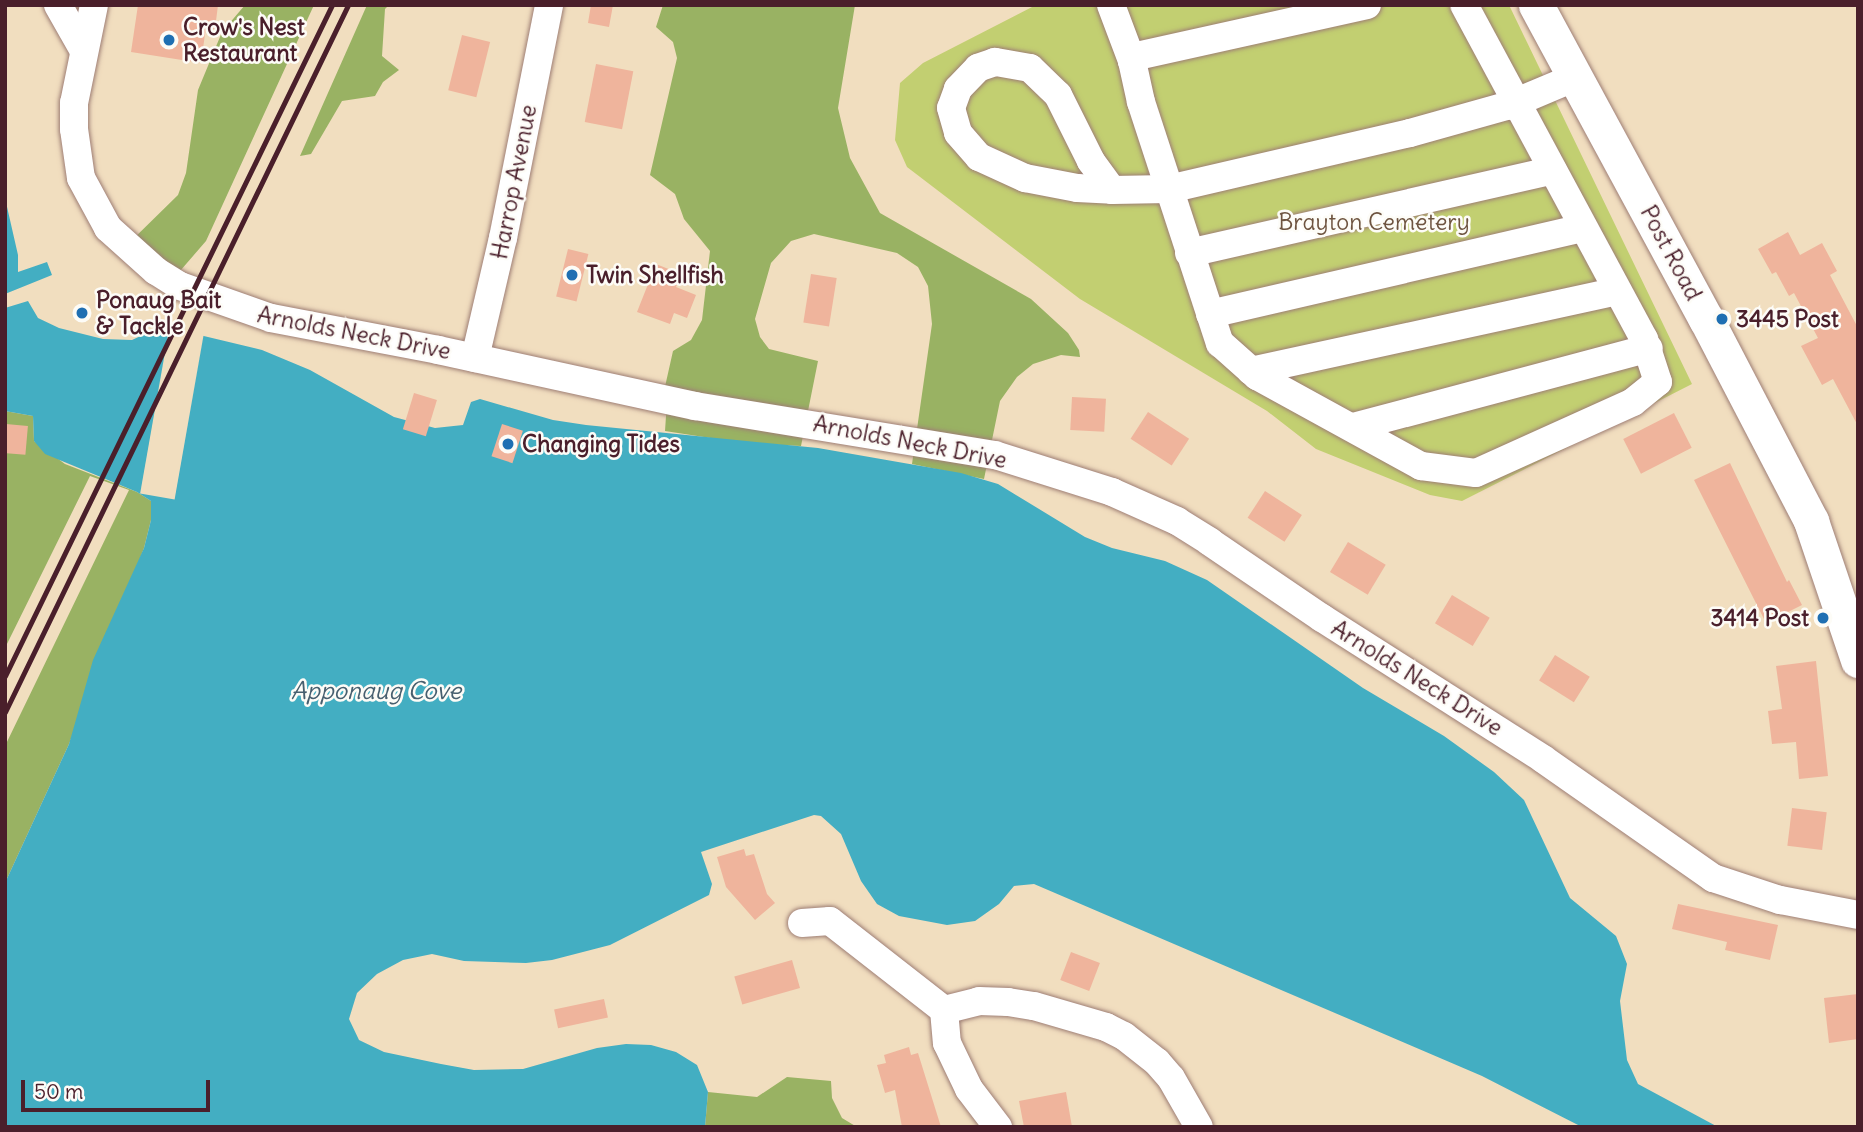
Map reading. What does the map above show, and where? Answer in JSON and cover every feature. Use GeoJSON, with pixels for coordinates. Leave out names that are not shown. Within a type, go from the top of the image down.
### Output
{"type":"FeatureCollection","features":[{"type":"Feature","properties":{"kind":"main road","name":"Post Road"},"geometry":{"type":"LineString","coordinates":[[1536,5],[1811,521],[1858,660]]}},
{"type":"Feature","properties":{"kind":"street"},"geometry":{"type":"LineString","coordinates":[[58,5],[84,51]]}},
{"type":"Feature","properties":{"kind":"street","name":"Arnolds Neck Drive"},"geometry":{"type":"LineString","coordinates":[[94,5],[74,103],[74,129],[81,178],[108,228],[156,271],[180,286],[252,314],[475,358],[695,406],[995,455],[1112,492],[1177,522],[1210,542],[1342,631],[1543,759],[1713,877],[1780,900],[1858,915]]}},
{"type":"Feature","properties":{"kind":"street","name":"Harrop Avenue"},"geometry":{"type":"LineString","coordinates":[[475,358],[503,238],[549,5]]}},
{"type":"Feature","properties":{"kind":"street"},"geometry":{"type":"LineString","coordinates":[[1111,5],[1132,61],[1141,102],[1220,343],[1251,371],[1421,466],[1476,473],[1633,402],[1658,382],[1649,348],[1464,5]]}},
{"type":"Feature","properties":{"kind":"street"},"geometry":{"type":"LineString","coordinates":[[1132,61],[1141,55],[1367,5]]}},
{"type":"Feature","properties":{"kind":"street"},"geometry":{"type":"LineString","coordinates":[[1112,190],[1091,161],[1059,95],[1030,68],[995,62],[978,68],[958,89],[951,108],[958,133],[979,157],[1025,178],[1077,188],[1112,190],[1169,189],[1410,133],[1516,103],[1576,78]]}},
{"type":"Feature","properties":{"kind":"street"},"geometry":{"type":"LineString","coordinates":[[1189,253],[1553,170]]}},
{"type":"Feature","properties":{"kind":"street"},"geometry":{"type":"LineString","coordinates":[[1210,314],[1583,228]]}},
{"type":"Feature","properties":{"kind":"street"},"geometry":{"type":"LineString","coordinates":[[1251,371],[1617,291]]}},
{"type":"Feature","properties":{"kind":"street"},"geometry":{"type":"LineString","coordinates":[[1353,427],[1649,348]]}},
{"type":"Feature","properties":{"kind":"street"},"geometry":{"type":"LineString","coordinates":[[802,923],[830,921],[944,1010],[950,1050],[970,1089],[998,1127]]}},
{"type":"Feature","properties":{"kind":"street"},"geometry":{"type":"LineString","coordinates":[[944,1010],[979,1001],[1008,1002],[1106,1027],[1124,1036],[1157,1062],[1171,1078],[1199,1127]]}},
{"type":"Feature","properties":{"kind":"green space"},"geometry":{"type":"Polygon","coordinates":[[[245,5],[314,5],[206,241],[174,278],[126,246],[178,195],[186,173],[198,90],[222,32],[245,5]]]}},
{"type":"Feature","properties":{"kind":"green space"},"geometry":{"type":"Polygon","coordinates":[[[367,5],[389,5],[385,9],[382,56],[399,70],[383,82],[375,96],[342,101],[311,154],[300,156],[367,5]]]}},
{"type":"Feature","properties":{"kind":"green space"},"geometry":{"type":"Polygon","coordinates":[[[663,5],[855,5],[838,108],[850,158],[880,213],[1031,299],[1068,333],[1079,350],[1080,357],[1061,355],[1033,364],[1017,377],[1000,401],[984,479],[912,464],[932,324],[928,286],[918,267],[897,253],[814,234],[791,241],[771,263],[755,319],[760,337],[769,349],[818,361],[801,446],[743,443],[665,431],[667,401],[662,400],[673,351],[691,340],[702,320],[710,251],[684,219],[675,194],[650,175],[677,58],[673,42],[656,27],[663,5]]]}},
{"type":"Feature","properties":{"kind":"green space","name":"Brayton Cemetery"},"geometry":{"type":"Polygon","coordinates":[[[1036,5],[1509,5],[1692,384],[1462,501],[1430,495],[1316,449],[1267,411],[1080,299],[907,167],[895,140],[900,83],[923,63],[1036,5]]]}},
{"type":"Feature","properties":{"kind":"green space"},"geometry":{"type":"Polygon","coordinates":[[[5,411],[33,416],[34,441],[65,464],[137,492],[151,501],[151,520],[144,548],[69,744],[5,883],[5,746],[129,490],[90,476],[5,648],[5,411]]]}},
{"type":"Feature","properties":{"kind":"green space"},"geometry":{"type":"Polygon","coordinates":[[[787,1077],[831,1081],[832,1098],[842,1118],[857,1127],[705,1127],[708,1092],[757,1097],[787,1077]]]}},
{"type":"Feature","properties":{"kind":"water"},"geometry":{"type":"Polygon","coordinates":[[[5,198],[18,255],[18,272],[47,262],[52,275],[5,294],[5,198]]]}},
{"type":"Feature","properties":{"kind":"water","name":"Apponaug Cove"},"geometry":{"type":"Polygon","coordinates":[[[28,301],[38,318],[59,328],[103,339],[132,340],[162,326],[262,350],[310,370],[394,417],[435,428],[463,425],[471,402],[480,399],[553,420],[818,448],[961,473],[998,484],[1085,537],[1112,548],[1165,561],[1207,580],[1363,688],[1444,736],[1494,772],[1524,800],[1570,898],[1616,936],[1627,964],[1620,1001],[1627,1060],[1638,1084],[1718,1127],[1582,1127],[1482,1076],[1034,884],[1014,886],[999,904],[975,921],[947,925],[899,916],[877,904],[861,881],[841,834],[821,816],[814,815],[701,852],[712,884],[709,895],[610,945],[552,960],[526,963],[464,961],[432,954],[403,960],[377,974],[357,993],[349,1019],[359,1040],[384,1052],[441,1064],[474,1070],[523,1069],[597,1048],[626,1044],[651,1045],[676,1052],[697,1065],[708,1092],[705,1127],[5,1127],[5,883],[69,744],[93,660],[144,548],[151,520],[151,501],[137,492],[45,454],[34,441],[33,416],[5,411],[5,308],[28,301]]]}},
{"type":"Feature","properties":{"kind":"pier"},"geometry":{"type":"Polygon","coordinates":[[[170,324],[204,330],[175,499],[140,493],[170,324]]]}},
{"type":"Feature","properties":{"kind":"building","name":"Crow's Nest Restaurant"},"geometry":{"type":"Polygon","coordinates":[[[138,5],[218,5],[215,29],[206,27],[201,63],[131,52],[138,5]]]}},
{"type":"Feature","properties":{"kind":"building"},"geometry":{"type":"Polygon","coordinates":[[[591,5],[613,5],[609,27],[588,23],[591,5]]]}},
{"type":"Feature","properties":{"kind":"building"},"geometry":{"type":"Polygon","coordinates":[[[462,35],[490,42],[476,97],[448,90],[462,35]]]}},
{"type":"Feature","properties":{"kind":"building"},"geometry":{"type":"Polygon","coordinates":[[[596,64],[633,71],[622,129],[585,122],[596,64]]]}},
{"type":"Feature","properties":{"kind":"building"},"geometry":{"type":"Polygon","coordinates":[[[1788,232],[1800,255],[1822,243],[1837,271],[1830,275],[1858,328],[1858,426],[1833,379],[1822,385],[1801,346],[1818,338],[1794,293],[1789,296],[1776,272],[1772,274],[1758,249],[1788,232]]]}},
{"type":"Feature","properties":{"kind":"building","name":"Twin Shellfish"},"geometry":{"type":"Polygon","coordinates":[[[568,249],[588,254],[577,302],[556,297],[568,249]]]}},
{"type":"Feature","properties":{"kind":"building"},"geometry":{"type":"Polygon","coordinates":[[[656,264],[681,274],[676,287],[696,295],[687,318],[674,313],[670,324],[637,312],[656,264]]]}},
{"type":"Feature","properties":{"kind":"building"},"geometry":{"type":"Polygon","coordinates":[[[811,274],[837,278],[829,326],[803,322],[811,274]]]}},
{"type":"Feature","properties":{"kind":"building"},"geometry":{"type":"Polygon","coordinates":[[[414,393],[437,400],[426,436],[403,429],[414,393]]]}},
{"type":"Feature","properties":{"kind":"building"},"geometry":{"type":"Polygon","coordinates":[[[1072,397],[1106,399],[1104,432],[1070,430],[1072,397]]]}},
{"type":"Feature","properties":{"kind":"building"},"geometry":{"type":"Polygon","coordinates":[[[1148,412],[1189,439],[1172,466],[1131,439],[1148,412]]]}},
{"type":"Feature","properties":{"kind":"building"},"geometry":{"type":"Polygon","coordinates":[[[1674,413],[1692,448],[1641,474],[1623,439],[1674,413]]]}},
{"type":"Feature","properties":{"kind":"building"},"geometry":{"type":"Polygon","coordinates":[[[6,424],[28,426],[25,455],[5,453],[6,424]]]}},
{"type":"Feature","properties":{"kind":"building","name":"Changing Tides"},"geometry":{"type":"Polygon","coordinates":[[[502,424],[523,431],[512,463],[491,456],[502,424]]]}},
{"type":"Feature","properties":{"kind":"building"},"geometry":{"type":"Polygon","coordinates":[[[1730,463],[1787,582],[1789,580],[1802,605],[1766,623],[1694,480],[1730,463]]]}},
{"type":"Feature","properties":{"kind":"building"},"geometry":{"type":"Polygon","coordinates":[[[1265,491],[1302,515],[1284,542],[1248,518],[1265,491]]]}},
{"type":"Feature","properties":{"kind":"building"},"geometry":{"type":"Polygon","coordinates":[[[1348,542],[1386,565],[1368,595],[1330,572],[1348,542]]]}},
{"type":"Feature","properties":{"kind":"building"},"geometry":{"type":"Polygon","coordinates":[[[1452,595],[1490,618],[1473,646],[1435,623],[1452,595]]]}},
{"type":"Feature","properties":{"kind":"building"},"geometry":{"type":"Polygon","coordinates":[[[1555,655],[1590,677],[1574,702],[1539,680],[1555,655]]]}},
{"type":"Feature","properties":{"kind":"building"},"geometry":{"type":"Polygon","coordinates":[[[1816,661],[1828,776],[1799,779],[1796,742],[1772,744],[1768,711],[1782,709],[1776,666],[1816,661]]]}},
{"type":"Feature","properties":{"kind":"building"},"geometry":{"type":"Polygon","coordinates":[[[1792,808],[1827,812],[1822,850],[1787,846],[1792,808]]]}},
{"type":"Feature","properties":{"kind":"building"},"geometry":{"type":"Polygon","coordinates":[[[744,849],[746,856],[754,854],[767,894],[775,903],[755,920],[726,887],[717,857],[744,849]]]}},
{"type":"Feature","properties":{"kind":"building"},"geometry":{"type":"Polygon","coordinates":[[[1678,904],[1778,925],[1770,960],[1725,950],[1727,942],[1672,929],[1678,904]]]}},
{"type":"Feature","properties":{"kind":"building"},"geometry":{"type":"Polygon","coordinates":[[[1071,952],[1100,963],[1089,991],[1060,980],[1071,952]]]}},
{"type":"Feature","properties":{"kind":"building"},"geometry":{"type":"Polygon","coordinates":[[[792,960],[800,988],[742,1004],[734,977],[792,960]]]}},
{"type":"Feature","properties":{"kind":"building"},"geometry":{"type":"Polygon","coordinates":[[[1858,994],[1858,1039],[1829,1043],[1824,998],[1858,994]]]}},
{"type":"Feature","properties":{"kind":"building"},"geometry":{"type":"Polygon","coordinates":[[[604,999],[608,1018],[558,1028],[554,1010],[604,999]]]}},
{"type":"Feature","properties":{"kind":"building"},"geometry":{"type":"Polygon","coordinates":[[[909,1047],[911,1055],[918,1053],[941,1127],[902,1127],[895,1090],[885,1093],[877,1065],[886,1063],[884,1055],[909,1047]]]}},
{"type":"Feature","properties":{"kind":"building"},"geometry":{"type":"Polygon","coordinates":[[[1066,1092],[1072,1127],[1024,1127],[1019,1101],[1066,1092]]]}},
{"type":"Feature","properties":{"kind":"railway"},"geometry":{"type":"LineString","coordinates":[[5,676],[332,5]]}},
{"type":"Feature","properties":{"kind":"railway"},"geometry":{"type":"LineString","coordinates":[[5,712],[348,5]]}},
{"type":"Feature","properties":{"kind":"place","name":"Crow's Nest Restaurant"},"geometry":{"type":"Point","coordinates":[169,40]}},
{"type":"Feature","properties":{"kind":"place","name":"Twin Shellfish"},"geometry":{"type":"Point","coordinates":[572,275]}},
{"type":"Feature","properties":{"kind":"place","name":"Ponaug Bait & Tackle"},"geometry":{"type":"Point","coordinates":[82,313]}},
{"type":"Feature","properties":{"kind":"place","name":"3445 Post"},"geometry":{"type":"Point","coordinates":[1722,319]}},
{"type":"Feature","properties":{"kind":"place","name":"Changing Tides"},"geometry":{"type":"Point","coordinates":[508,444]}},
{"type":"Feature","properties":{"kind":"place","name":"3414 Post"},"geometry":{"type":"Point","coordinates":[1823,618]}}]}
